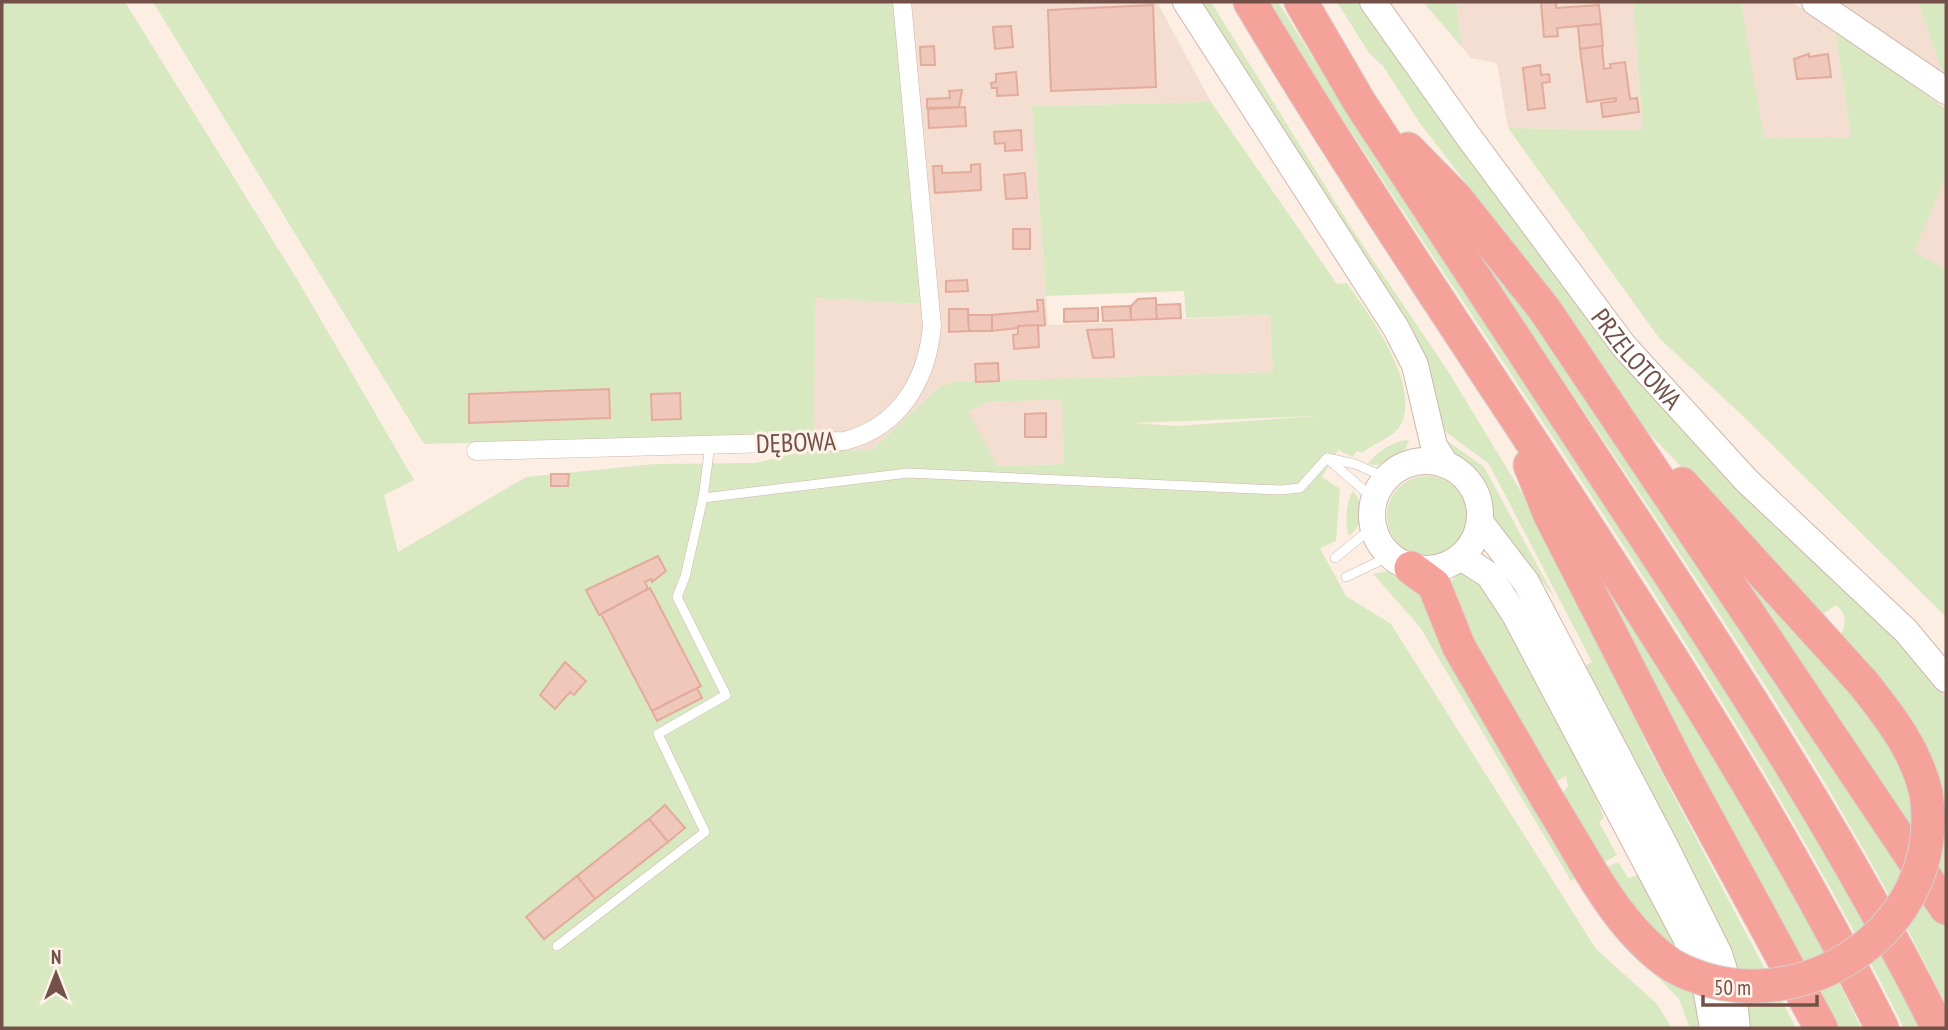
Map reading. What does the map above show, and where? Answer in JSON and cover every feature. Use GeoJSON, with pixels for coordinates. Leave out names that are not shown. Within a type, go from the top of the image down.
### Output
{"type":"FeatureCollection","features":[{"type":"Feature","properties":{"kind":"highway"},"geometry":{"type":"LineString","coordinates":[[1250,2],[1679,667],[1795,864],[1882,1028]]}},
{"type":"Feature","properties":{"kind":"highway"},"geometry":{"type":"LineString","coordinates":[[1301,2],[1360,103],[1749,694],[1828,823],[1938,1028]]}},
{"type":"Feature","properties":{"kind":"highway"},"geometry":{"type":"LineString","coordinates":[[1360,103],[1456,198],[1545,310],[1946,908]]}},
{"type":"Feature","properties":{"kind":"highway"},"geometry":{"type":"LineString","coordinates":[[1500,391],[1550,515],[1799,993],[1821,1028]]}},
{"type":"Feature","properties":{"kind":"highway"},"geometry":{"type":"LineString","coordinates":[[1400,562],[1434,585],[1459,647],[1549,802],[1621,918],[1656,953],[1689,976],[1729,990],[1753,992],[1815,984],[1845,971],[1885,939],[1900,920],[1925,864],[1926,794],[1918,768],[1895,724],[1814,629],[1601,393]]}},
{"type":"Feature","properties":{"kind":"highway"},"geometry":{"type":"LineString","coordinates":[[1799,993],[1812,1028]]}},
{"type":"Feature","properties":{"kind":"street","name":"DĘBOWA"},"geometry":{"type":"LineString","coordinates":[[476,452],[844,441],[860,437],[900,410],[915,391],[930,347],[932,326],[902,2]]}},
{"type":"Feature","properties":{"kind":"street"},"geometry":{"type":"LineString","coordinates":[[1185,2],[1396,328],[1420,381],[1434,446],[1446,465],[1471,485],[1479,503],[1480,522],[1474,542],[1461,557],[1437,569],[1400,562],[1379,542],[1373,527],[1389,481],[1416,435],[1420,381]]}},
{"type":"Feature","properties":{"kind":"street","name":"PRZELOTOWA"},"geometry":{"type":"LineString","coordinates":[[1373,2],[1468,136],[1623,345],[1746,480],[1906,631],[1946,679]]}},
{"type":"Feature","properties":{"kind":"street"},"geometry":{"type":"LineString","coordinates":[[1815,2],[1946,91]]}},
{"type":"Feature","properties":{"kind":"street"},"geometry":{"type":"LineString","coordinates":[[1389,481],[1421,461],[1446,465]]}},
{"type":"Feature","properties":{"kind":"street"},"geometry":{"type":"LineString","coordinates":[[1480,522],[1526,582],[1665,846],[1719,954],[1734,1002],[1737,1028]]}},
{"type":"Feature","properties":{"kind":"street"},"geometry":{"type":"LineString","coordinates":[[1461,557],[1489,575],[1514,613],[1686,938],[1707,993],[1713,1028]]}},
{"type":"Feature","properties":{"kind":"lane"},"geometry":{"type":"LineString","coordinates":[[557,946],[705,832],[658,734],[726,695],[677,597],[685,577],[703,498],[710,444]]}},
{"type":"Feature","properties":{"kind":"lane"},"geometry":{"type":"LineString","coordinates":[[703,498],[908,472],[1280,490],[1300,488],[1327,458]]}},
{"type":"Feature","properties":{"kind":"lane"},"geometry":{"type":"LineString","coordinates":[[1327,458],[1355,464],[1389,481]]}},
{"type":"Feature","properties":{"kind":"lane"},"geometry":{"type":"LineString","coordinates":[[1327,458],[1346,478],[1389,481]]}},
{"type":"Feature","properties":{"kind":"lane"},"geometry":{"type":"LineString","coordinates":[[1335,558],[1373,527]]}},
{"type":"Feature","properties":{"kind":"lane"},"geometry":{"type":"LineString","coordinates":[[1346,578],[1400,562]]}},
{"type":"Feature","properties":{"kind":"shaded area"},"geometry":{"type":"Polygon","coordinates":[[[894,2],[1157,2],[1211,102],[1032,106],[1048,325],[1270,315],[1273,372],[952,382],[939,387],[872,450],[806,451],[813,436],[816,298],[919,304],[894,2]]]}},
{"type":"Feature","properties":{"kind":"shaded area"},"geometry":{"type":"Polygon","coordinates":[[[1456,2],[1633,2],[1643,130],[1508,128],[1497,63],[1471,58],[1462,47],[1456,2]]]}},
{"type":"Feature","properties":{"kind":"shaded area"},"geometry":{"type":"Polygon","coordinates":[[[1741,2],[1792,2],[1835,29],[1851,138],[1763,138],[1741,2]]]}},
{"type":"Feature","properties":{"kind":"shaded area"},"geometry":{"type":"Polygon","coordinates":[[[1836,2],[1918,2],[1943,74],[1836,2]]]}},
{"type":"Feature","properties":{"kind":"shaded area"},"geometry":{"type":"Polygon","coordinates":[[[1946,177],[1946,269],[1913,252],[1946,177]]]}},
{"type":"Feature","properties":{"kind":"shaded area"},"geometry":{"type":"Polygon","coordinates":[[[1063,398],[1064,464],[997,466],[967,411],[989,402],[1063,398]]]}},
{"type":"Feature","properties":{"kind":"green space"},"geometry":{"type":"Polygon","coordinates":[[[2,2],[125,2],[300,284],[414,480],[384,495],[398,552],[526,477],[654,464],[755,463],[806,451],[872,450],[939,387],[952,382],[1273,372],[1270,315],[1186,318],[1184,291],[1046,296],[1032,106],[1211,102],[1337,284],[1347,283],[1368,313],[1391,353],[1405,394],[1405,413],[1398,429],[1362,453],[1357,451],[1353,457],[1338,450],[1322,477],[1340,489],[1336,541],[1320,548],[1346,596],[1391,624],[1596,949],[1656,1003],[1672,1028],[2,1028],[2,2]],[[1062,399],[989,402],[968,411],[997,466],[1064,464],[1062,399]],[[1316,416],[1132,423],[1177,426],[1316,416]]]}},
{"type":"Feature","properties":{"kind":"green space"},"geometry":{"type":"Polygon","coordinates":[[[153,2],[894,2],[920,304],[816,298],[813,436],[424,444],[153,2]]]}},
{"type":"Feature","properties":{"kind":"green space"},"geometry":{"type":"Polygon","coordinates":[[[1198,2],[1211,2],[1354,232],[1448,371],[1532,510],[1620,682],[1647,745],[1796,1028],[1748,1028],[1600,703],[1586,665],[1592,662],[1489,464],[1442,429],[1198,2]]]}},
{"type":"Feature","properties":{"kind":"green space"},"geometry":{"type":"Polygon","coordinates":[[[1268,2],[1278,2],[1408,206],[1707,661],[1819,842],[1919,1028],[1904,1028],[1834,894],[1759,763],[1680,635],[1268,2]]]}},
{"type":"Feature","properties":{"kind":"green space"},"geometry":{"type":"Polygon","coordinates":[[[1337,2],[1358,2],[1384,41],[1398,53],[1522,231],[1868,607],[1946,697],[1946,892],[1707,536],[1840,637],[1845,624],[1843,613],[1836,605],[1818,618],[1712,498],[1631,415],[1512,243],[1419,122],[1383,66],[1369,53],[1337,2]]]}},
{"type":"Feature","properties":{"kind":"green space"},"geometry":{"type":"Polygon","coordinates":[[[1423,2],[1456,2],[1462,47],[1423,2]]]}},
{"type":"Feature","properties":{"kind":"green space"},"geometry":{"type":"Polygon","coordinates":[[[1633,2],[1741,2],[1764,138],[1851,137],[1835,29],[1946,109],[1946,177],[1914,252],[1946,269],[1946,617],[1745,418],[1659,338],[1508,128],[1643,130],[1633,2]]]}},
{"type":"Feature","properties":{"kind":"green space"},"geometry":{"type":"Polygon","coordinates":[[[1918,2],[1946,2],[1946,76],[1943,74],[1918,2]]]}},
{"type":"Feature","properties":{"kind":"green space"},"geometry":{"type":"Polygon","coordinates":[[[1458,224],[1507,280],[1946,924],[1945,1003],[1836,801],[1776,703],[1651,510],[1458,224]]]}},
{"type":"Feature","properties":{"kind":"green space"},"geometry":{"type":"Polygon","coordinates":[[[1409,440],[1403,452],[1388,463],[1368,464],[1386,447],[1409,440]]]}},
{"type":"Feature","properties":{"kind":"green space"},"geometry":{"type":"Polygon","coordinates":[[[1446,440],[1484,467],[1555,598],[1493,519],[1484,482],[1451,454],[1446,440]]]}},
{"type":"Feature","properties":{"kind":"green space"},"geometry":{"type":"Polygon","coordinates":[[[1419,476],[1435,476],[1456,487],[1467,508],[1467,524],[1456,545],[1435,556],[1419,556],[1405,550],[1393,538],[1387,524],[1387,508],[1393,494],[1405,482],[1419,476]]]}},
{"type":"Feature","properties":{"kind":"green space"},"geometry":{"type":"Polygon","coordinates":[[[1353,491],[1360,503],[1362,514],[1358,526],[1349,536],[1346,513],[1353,491]]]}},
{"type":"Feature","properties":{"kind":"green space"},"geometry":{"type":"Polygon","coordinates":[[[1597,568],[1668,680],[1769,851],[1861,1028],[1834,1028],[1619,624],[1597,568]]]}},
{"type":"Feature","properties":{"kind":"green space"},"geometry":{"type":"Polygon","coordinates":[[[1388,571],[1419,586],[1578,877],[1571,881],[1420,627],[1373,574],[1388,571]]]}},
{"type":"Feature","properties":{"kind":"green space"},"geometry":{"type":"Polygon","coordinates":[[[1457,573],[1480,578],[1582,761],[1604,818],[1599,822],[1617,855],[1600,865],[1560,796],[1568,786],[1566,776],[1551,785],[1456,621],[1448,587],[1457,573]]]}},
{"type":"Feature","properties":{"kind":"green space"},"geometry":{"type":"Polygon","coordinates":[[[1618,862],[1628,878],[1637,875],[1659,904],[1687,969],[1702,1028],[1690,1028],[1679,999],[1652,971],[1636,910],[1605,868],[1618,862]]]}},
{"type":"Feature","properties":{"kind":"building"},"geometry":{"type":"Polygon","coordinates":[[[1541,2],[1556,2],[1556,8],[1599,5],[1601,24],[1557,28],[1558,36],[1544,37],[1541,2]]]}},
{"type":"Feature","properties":{"kind":"building"},"geometry":{"type":"Polygon","coordinates":[[[1153,5],[1156,87],[1051,91],[1048,10],[1153,5]]]}},
{"type":"Feature","properties":{"kind":"building"},"geometry":{"type":"Polygon","coordinates":[[[1601,24],[1603,46],[1580,49],[1578,26],[1601,24]]]}},
{"type":"Feature","properties":{"kind":"building"},"geometry":{"type":"Polygon","coordinates":[[[1011,26],[1013,47],[995,49],[993,27],[1011,26]]]}},
{"type":"Feature","properties":{"kind":"building"},"geometry":{"type":"Polygon","coordinates":[[[934,46],[935,65],[921,65],[920,47],[934,46]]]}},
{"type":"Feature","properties":{"kind":"building"},"geometry":{"type":"Polygon","coordinates":[[[1602,46],[1604,69],[1611,68],[1610,64],[1625,62],[1630,99],[1637,98],[1639,112],[1603,117],[1601,103],[1616,101],[1616,98],[1587,102],[1580,49],[1602,46]]]}},
{"type":"Feature","properties":{"kind":"building"},"geometry":{"type":"Polygon","coordinates":[[[1809,54],[1809,57],[1828,54],[1831,77],[1797,79],[1794,59],[1809,54]]]}},
{"type":"Feature","properties":{"kind":"building"},"geometry":{"type":"Polygon","coordinates":[[[1540,65],[1541,75],[1549,74],[1550,82],[1542,83],[1545,108],[1528,110],[1523,68],[1540,65]]]}},
{"type":"Feature","properties":{"kind":"building"},"geometry":{"type":"Polygon","coordinates":[[[1016,72],[1018,95],[997,96],[997,88],[992,88],[991,83],[996,82],[996,74],[1016,72]]]}},
{"type":"Feature","properties":{"kind":"building"},"geometry":{"type":"Polygon","coordinates":[[[962,90],[959,107],[927,108],[927,99],[950,98],[949,91],[962,90]]]}},
{"type":"Feature","properties":{"kind":"building"},"geometry":{"type":"Polygon","coordinates":[[[965,107],[966,126],[929,128],[928,109],[965,107]]]}},
{"type":"Feature","properties":{"kind":"building"},"geometry":{"type":"Polygon","coordinates":[[[1021,130],[1022,150],[1005,151],[1005,143],[995,144],[994,132],[1021,130]]]}},
{"type":"Feature","properties":{"kind":"building"},"geometry":{"type":"Polygon","coordinates":[[[980,164],[981,190],[935,193],[933,166],[942,166],[942,173],[971,172],[971,165],[980,164]]]}},
{"type":"Feature","properties":{"kind":"building"},"geometry":{"type":"Polygon","coordinates":[[[1025,173],[1027,198],[1006,199],[1004,175],[1025,173]]]}},
{"type":"Feature","properties":{"kind":"building"},"geometry":{"type":"Polygon","coordinates":[[[1013,229],[1030,229],[1030,249],[1013,249],[1013,229]]]}},
{"type":"Feature","properties":{"kind":"building"},"geometry":{"type":"Polygon","coordinates":[[[967,280],[968,291],[946,292],[946,281],[967,280]]]}},
{"type":"Feature","properties":{"kind":"building"},"geometry":{"type":"Polygon","coordinates":[[[1156,298],[1157,319],[1131,320],[1131,306],[1138,299],[1156,298]]]}},
{"type":"Feature","properties":{"kind":"building"},"geometry":{"type":"Polygon","coordinates":[[[1037,300],[1043,300],[1045,325],[992,331],[992,315],[1038,311],[1037,300]]]}},
{"type":"Feature","properties":{"kind":"building"},"geometry":{"type":"Polygon","coordinates":[[[1180,304],[1181,318],[1157,319],[1156,305],[1180,304]]]}},
{"type":"Feature","properties":{"kind":"building"},"geometry":{"type":"Polygon","coordinates":[[[1130,306],[1131,320],[1103,321],[1102,307],[1130,306]]]}},
{"type":"Feature","properties":{"kind":"building"},"geometry":{"type":"Polygon","coordinates":[[[1098,308],[1098,321],[1064,322],[1064,309],[1098,308]]]}},
{"type":"Feature","properties":{"kind":"building"},"geometry":{"type":"Polygon","coordinates":[[[949,309],[968,309],[969,331],[949,332],[949,309]]]}},
{"type":"Feature","properties":{"kind":"building"},"geometry":{"type":"Polygon","coordinates":[[[968,315],[992,315],[992,331],[969,331],[968,315]]]}},
{"type":"Feature","properties":{"kind":"building"},"geometry":{"type":"Polygon","coordinates":[[[1038,325],[1039,347],[1014,349],[1013,335],[1018,334],[1018,326],[1038,325]]]}},
{"type":"Feature","properties":{"kind":"building"},"geometry":{"type":"Polygon","coordinates":[[[1112,329],[1114,357],[1093,358],[1087,330],[1112,329]]]}},
{"type":"Feature","properties":{"kind":"building"},"geometry":{"type":"Polygon","coordinates":[[[998,363],[999,381],[976,382],[975,364],[998,363]]]}},
{"type":"Feature","properties":{"kind":"building"},"geometry":{"type":"Polygon","coordinates":[[[609,389],[610,418],[469,423],[469,394],[609,389]]]}},
{"type":"Feature","properties":{"kind":"building"},"geometry":{"type":"Polygon","coordinates":[[[680,393],[681,419],[652,420],[651,394],[680,393]]]}},
{"type":"Feature","properties":{"kind":"building"},"geometry":{"type":"Polygon","coordinates":[[[1046,413],[1046,437],[1025,437],[1025,414],[1046,413]]]}},
{"type":"Feature","properties":{"kind":"building"},"geometry":{"type":"Polygon","coordinates":[[[551,474],[569,474],[568,486],[551,486],[551,474]]]}},
{"type":"Feature","properties":{"kind":"building"},"geometry":{"type":"Polygon","coordinates":[[[658,556],[666,571],[652,582],[651,579],[645,582],[648,589],[599,615],[586,590],[658,556]]]}},
{"type":"Feature","properties":{"kind":"building"},"geometry":{"type":"Polygon","coordinates":[[[650,588],[701,686],[652,711],[601,614],[650,588]]]}},
{"type":"Feature","properties":{"kind":"building"},"geometry":{"type":"Polygon","coordinates":[[[565,662],[586,681],[574,695],[570,692],[555,709],[540,695],[565,662]]]}},
{"type":"Feature","properties":{"kind":"building"},"geometry":{"type":"Polygon","coordinates":[[[697,688],[702,698],[657,721],[652,711],[697,688]]]}},
{"type":"Feature","properties":{"kind":"building"},"geometry":{"type":"Polygon","coordinates":[[[665,805],[685,828],[668,842],[649,819],[665,805]]]}},
{"type":"Feature","properties":{"kind":"building"},"geometry":{"type":"Polygon","coordinates":[[[649,819],[668,842],[595,899],[577,876],[649,819]]]}},
{"type":"Feature","properties":{"kind":"building"},"geometry":{"type":"Polygon","coordinates":[[[577,876],[595,899],[544,939],[526,917],[577,876]]]}}]}
